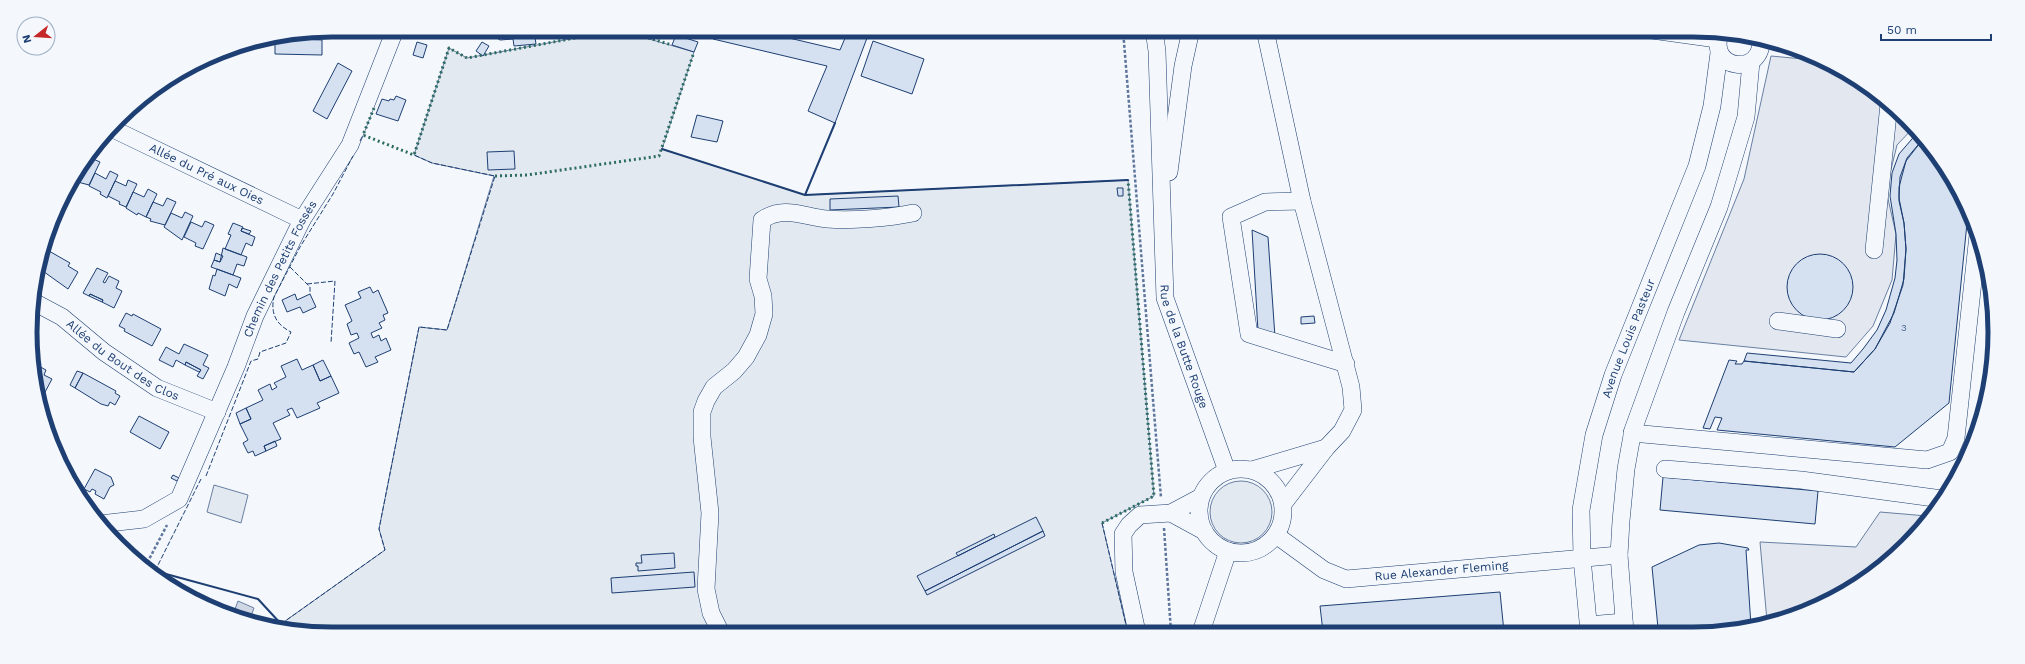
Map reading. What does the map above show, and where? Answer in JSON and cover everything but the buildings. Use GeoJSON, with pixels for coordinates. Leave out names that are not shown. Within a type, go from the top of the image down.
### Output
{"type":"FeatureCollection","features":[{"type":"Feature","properties":{"kind":"street","name":"Chemin des Petits Fossés"},"geometry":{"type":"LineString","coordinates":[[107,523],[144,519],[179,499],[217,412],[255,316],[302,220],[350,144],[392,37]]}},
{"type":"Feature","properties":{"kind":"street","name":"Rue de la Butte Rouge"},"geometry":{"type":"LineString","coordinates":[[1155,37],[1157,51],[1165,298],[1226,471]]}},
{"type":"Feature","properties":{"kind":"street","name":"Rue de la Butte Rouge"},"geometry":{"type":"LineString","coordinates":[[1162,218],[1183,66],[1189,37]]}},
{"type":"Feature","properties":{"kind":"street"},"geometry":{"type":"LineString","coordinates":[[1267,37],[1302,201],[1346,364],[1351,387],[1353,410],[1342,432],[1326,448],[1283,504]]}},
{"type":"Feature","properties":{"kind":"street"},"geometry":{"type":"LineString","coordinates":[[1691,37],[1719,42],[1723,58],[1734,65],[1751,62],[1760,51],[1760,45]]}},
{"type":"Feature","properties":{"kind":"street","name":"Avenue Louis Pasteur"},"geometry":{"type":"LineString","coordinates":[[1588,627],[1582,558],[1582,510],[1586,471],[1594,435],[1614,375],[1697,166],[1712,106],[1719,42]]}},
{"type":"Feature","properties":{"kind":"street"},"geometry":{"type":"LineString","coordinates":[[1625,627],[1619,555],[1626,469],[1632,434],[1676,312],[1719,207],[1746,117],[1751,62]]}},
{"type":"Feature","properties":{"kind":"street"},"geometry":{"type":"LineString","coordinates":[[1874,250],[1888,110]]}},
{"type":"Feature","properties":{"kind":"street","name":"Allée du Pré aux Oies"},"geometry":{"type":"LineString","coordinates":[[116,130],[302,220]]}},
{"type":"Feature","properties":{"kind":"street"},"geometry":{"type":"LineString","coordinates":[[1302,201],[1265,202],[1231,217],[1249,334],[1346,364]]}},
{"type":"Feature","properties":{"kind":"street"},"geometry":{"type":"LineString","coordinates":[[718,627],[711,613],[706,589],[710,513],[702,437],[702,412],[706,400],[714,387],[734,372],[742,362],[758,334],[764,314],[763,296],[758,279],[762,220],[770,214],[787,211],[827,219],[895,217],[913,213]]}},
{"type":"Feature","properties":{"kind":"street"},"geometry":{"type":"LineString","coordinates":[[1632,434],[1927,460],[1950,452],[1956,438],[1976,251]]}},
{"type":"Feature","properties":{"kind":"street","name":"Allée du Bout des Clos"},"geometry":{"type":"LineString","coordinates":[[39,305],[62,317],[104,352],[157,388],[217,412]]}},
{"type":"Feature","properties":{"kind":"street"},"geometry":{"type":"LineString","coordinates":[[1778,321],[1837,329]]}},
{"type":"Feature","properties":{"kind":"street"},"geometry":{"type":"LineString","coordinates":[[1252,470],[1264,476],[1274,485],[1283,504],[1283,515],[1276,535],[1266,545],[1254,551],[1241,553],[1228,551],[1218,547],[1204,531],[1200,521],[1199,510],[1201,497],[1207,486],[1216,477],[1226,471],[1239,469],[1252,470],[1326,448]]}},
{"type":"Feature","properties":{"kind":"street"},"geometry":{"type":"LineString","coordinates":[[1665,470],[1801,480],[1936,498]]}},
{"type":"Feature","properties":{"kind":"street"},"geometry":{"type":"LineString","coordinates":[[1136,627],[1124,572],[1123,534],[1129,525],[1140,515],[1169,513],[1201,497]]}},
{"type":"Feature","properties":{"kind":"street"},"geometry":{"type":"LineString","coordinates":[[1169,513],[1204,531]]}},
{"type":"Feature","properties":{"kind":"street","name":"Rue Alexander Fleming"},"geometry":{"type":"LineString","coordinates":[[1276,535],[1324,570],[1346,579],[1619,555]]}},
{"type":"Feature","properties":{"kind":"street"},"geometry":{"type":"LineString","coordinates":[[1203,627],[1228,551]]}},
{"type":"Feature","properties":{"kind":"path"},"geometry":{"type":"LineString","coordinates":[[1124,37],[1162,504],[1169,513],[1164,527],[1171,627]]}},
{"type":"Feature","properties":{"kind":"path"},"geometry":{"type":"LineString","coordinates":[[147,562],[168,523],[165,507]]}},
{"type":"Feature","properties":{"kind":"shaded area"},"geometry":{"type":"Polygon","coordinates":[[[580,37],[642,37],[694,52],[662,149],[805,195],[1128,180],[1154,496],[1102,523],[1127,627],[332,627],[283,622],[385,550],[379,529],[419,327],[447,330],[494,176],[432,163],[414,155],[449,48],[467,58],[580,37]]]}},
{"type":"Feature","properties":{"kind":"shaded area"},"geometry":{"type":"Polygon","coordinates":[[[1771,56],[1807,59],[1823,67],[1873,98],[1910,131],[1897,145],[1886,190],[1896,234],[1892,280],[1873,326],[1846,357],[1679,340],[1744,179],[1771,56]]]}},
{"type":"Feature","properties":{"kind":"shaded area"},"geometry":{"type":"Polygon","coordinates":[[[1235,481],[1247,481],[1263,490],[1270,500],[1272,512],[1270,524],[1263,534],[1247,543],[1235,543],[1224,538],[1215,529],[1210,518],[1210,506],[1215,495],[1224,486],[1235,481]]]}},
{"type":"Feature","properties":{"kind":"shaded area"},"geometry":{"type":"Polygon","coordinates":[[[214,485],[248,495],[241,523],[207,512],[214,485]]]}},
{"type":"Feature","properties":{"kind":"shaded area"},"geometry":{"type":"Polygon","coordinates":[[[1880,512],[1924,516],[1902,541],[1888,554],[1857,577],[1806,605],[1767,618],[1760,542],[1856,547],[1880,512]]]}},
{"type":"Feature","properties":{"kind":"shaded area"},"geometry":{"type":"Polygon","coordinates":[[[238,601],[254,608],[251,615],[235,609],[238,601]]]}},
{"type":"Feature","properties":{"kind":"hedge"},"geometry":{"type":"LineString","coordinates":[[374,108],[363,135],[414,155],[449,48],[467,58],[580,37]]}},
{"type":"Feature","properties":{"kind":"hedge"},"geometry":{"type":"LineString","coordinates":[[646,37],[672,45]]}},
{"type":"Feature","properties":{"kind":"hedge"},"geometry":{"type":"LineString","coordinates":[[495,176],[527,175],[659,156],[694,52]]}},
{"type":"Feature","properties":{"kind":"hedge"},"geometry":{"type":"LineString","coordinates":[[1102,523],[1154,496],[1128,180]]}},
{"type":"Feature","properties":{"kind":"fence"},"geometry":{"type":"LineString","coordinates":[[360,141],[363,135]]}},
{"type":"Feature","properties":{"kind":"fence"},"geometry":{"type":"LineString","coordinates":[[283,622],[385,550],[379,529],[419,327],[447,330],[495,176],[432,163],[414,155]]}},
{"type":"Feature","properties":{"kind":"fence"},"geometry":{"type":"LineString","coordinates":[[206,476],[251,361],[258,359],[260,352],[286,343],[291,332],[278,322],[274,314],[274,297],[300,247],[333,194],[353,156]]}},
{"type":"Feature","properties":{"kind":"fence"},"geometry":{"type":"LineString","coordinates":[[290,267],[310,287],[310,294]]}},
{"type":"Feature","properties":{"kind":"fence"},"geometry":{"type":"LineString","coordinates":[[307,284],[335,281],[331,343]]}},
{"type":"Feature","properties":{"kind":"fence"},"geometry":{"type":"LineString","coordinates":[[156,569],[201,479]]}},
{"type":"Feature","properties":{"kind":"fence"},"geometry":{"type":"LineString","coordinates":[[1102,523],[1127,627]]}},
{"type":"Feature","properties":{"kind":"wall"},"geometry":{"type":"LineString","coordinates":[[805,195],[835,123]]}},
{"type":"Feature","properties":{"kind":"wall"},"geometry":{"type":"LineString","coordinates":[[662,149],[805,195],[1128,180]]}},
{"type":"Feature","properties":{"kind":"wall"},"geometry":{"type":"LineString","coordinates":[[162,573],[258,599],[279,622]]}}]}
